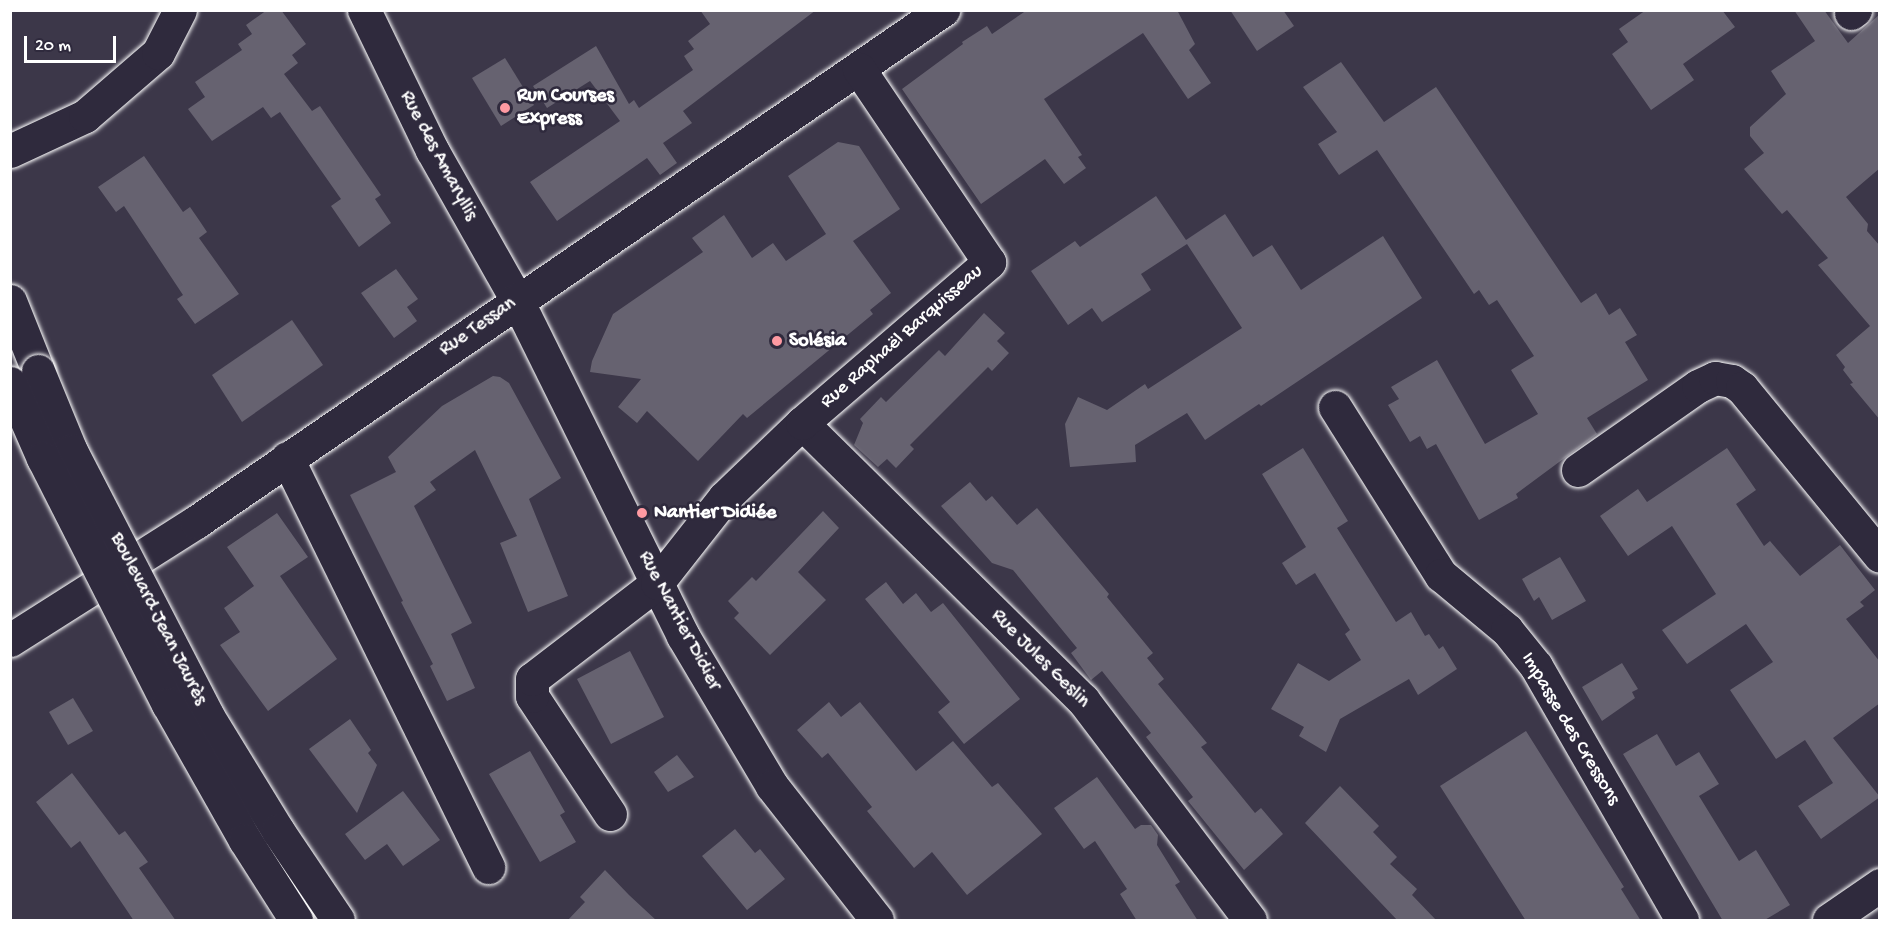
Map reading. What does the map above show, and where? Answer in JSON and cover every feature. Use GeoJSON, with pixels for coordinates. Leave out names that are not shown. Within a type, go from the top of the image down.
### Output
{"type":"FeatureCollection","features":[{"type":"Feature","properties":{"kind":"street"},"geometry":{"type":"LineString","coordinates":[[10,152],[85,116],[158,53],[180,10]]}},
{"type":"Feature","properties":{"kind":"street","name":"Rue des Amaryllis"},"geometry":{"type":"LineString","coordinates":[[364,10],[432,150],[517,300]]}},
{"type":"Feature","properties":{"kind":"street","name":"Rue Tessan"},"geometry":{"type":"LineString","coordinates":[[10,640],[196,522],[943,10]]}},
{"type":"Feature","properties":{"kind":"street","name":"Rue Raphaël Barquisseau"},"geometry":{"type":"LineString","coordinates":[[610,813],[532,696],[532,679],[657,583],[724,498],[802,423],[989,261],[859,69]]}},
{"type":"Feature","properties":{"kind":"street","name":"Rue Nantier Didier"},"geometry":{"type":"LineString","coordinates":[[517,300],[683,636],[771,786],[877,921]]}},
{"type":"Feature","properties":{"kind":"street","name":"Boulevard Jean Jaurès"},"geometry":{"type":"LineString","coordinates":[[10,301],[24,377],[43,458],[168,704],[245,840],[296,921]]}},
{"type":"Feature","properties":{"kind":"street","name":"Boulevard Jean Jaurès"},"geometry":{"type":"LineString","coordinates":[[24,377],[71,451],[207,715],[278,831],[338,921]]}},
{"type":"Feature","properties":{"kind":"street"},"geometry":{"type":"LineString","coordinates":[[1578,470],[1698,386],[1715,378],[1732,381],[1742,388],[1770,421],[1880,556]]}},
{"type":"Feature","properties":{"kind":"street","name":"Impasse des Cressons"},"geometry":{"type":"LineString","coordinates":[[1335,407],[1441,575],[1508,630],[1536,666],[1682,921]]}},
{"type":"Feature","properties":{"kind":"street","name":"Rue Jules Geslin"},"geometry":{"type":"LineString","coordinates":[[802,423],[1083,700],[1250,921]]}},
{"type":"Feature","properties":{"kind":"street"},"geometry":{"type":"LineString","coordinates":[[287,458],[488,867]]}},
{"type":"Feature","properties":{"kind":"street"},"geometry":{"type":"LineString","coordinates":[[1829,921],[1880,885]]}},
{"type":"Feature","properties":{"kind":"building"},"geometry":{"type":"Polygon","coordinates":[[[267,10],[281,10],[306,44],[292,55],[298,63],[284,74],[312,111],[320,106],[381,195],[375,199],[391,223],[359,247],[331,206],[341,199],[280,112],[271,118],[263,107],[212,141],[188,109],[205,97],[195,82],[242,50],[238,44],[252,34],[246,25],[267,10]]]}},
{"type":"Feature","properties":{"kind":"building"},"geometry":{"type":"Polygon","coordinates":[[[700,10],[816,10],[683,111],[692,123],[663,143],[677,163],[660,175],[647,158],[557,221],[530,182],[620,121],[590,81],[547,108],[533,86],[596,46],[629,104],[634,100],[639,108],[693,70],[684,56],[694,49],[688,41],[710,24],[700,10]]]}},
{"type":"Feature","properties":{"kind":"building"},"geometry":{"type":"Polygon","coordinates":[[[1027,10],[1177,10],[1195,44],[1189,50],[1211,83],[1188,99],[1143,33],[1044,99],[1082,155],[1078,157],[1086,168],[1064,184],[1045,159],[981,204],[902,89],[963,44],[962,42],[987,26],[992,34],[1027,10]]]}},
{"type":"Feature","properties":{"kind":"building"},"geometry":{"type":"Polygon","coordinates":[[[1230,10],[1283,10],[1294,26],[1257,51],[1230,10]]]}},
{"type":"Feature","properties":{"kind":"building"},"geometry":{"type":"Polygon","coordinates":[[[1646,10],[1722,10],[1735,27],[1683,64],[1694,80],[1651,110],[1612,54],[1628,42],[1619,29],[1646,10]]]}},
{"type":"Feature","properties":{"kind":"building"},"geometry":{"type":"Polygon","coordinates":[[[1794,10],[1824,10],[1848,43],[1880,14],[1880,168],[1846,197],[1868,224],[1867,231],[1880,246],[1880,420],[1850,384],[1853,383],[1843,370],[1845,367],[1836,355],[1870,326],[1818,265],[1828,258],[1787,210],[1782,214],[1744,169],[1764,153],[1750,136],[1750,127],[1786,94],[1771,71],[1815,41],[1794,10]]]}},
{"type":"Feature","properties":{"kind":"building"},"geometry":{"type":"Polygon","coordinates":[[[505,58],[534,105],[501,126],[472,78],[505,58]]]}},
{"type":"Feature","properties":{"kind":"building"},"geometry":{"type":"Polygon","coordinates":[[[1341,62],[1384,122],[1436,87],[1581,303],[1596,293],[1609,315],[1620,308],[1637,335],[1625,342],[1648,380],[1587,418],[1597,434],[1516,494],[1518,498],[1479,520],[1436,444],[1427,449],[1420,436],[1410,442],[1388,405],[1399,399],[1391,387],[1437,360],[1485,444],[1538,414],[1511,370],[1534,356],[1497,300],[1489,305],[1479,290],[1474,294],[1377,150],[1339,175],[1318,144],[1337,132],[1303,87],[1341,62]]]}},
{"type":"Feature","properties":{"kind":"building"},"geometry":{"type":"Polygon","coordinates":[[[838,142],[859,146],[900,209],[853,241],[891,293],[870,310],[873,314],[747,418],[743,414],[698,461],[647,411],[637,423],[618,407],[641,379],[590,372],[592,361],[613,314],[703,252],[692,238],[724,215],[752,258],[773,243],[786,261],[826,234],[788,176],[838,142]]]}},
{"type":"Feature","properties":{"kind":"building"},"geometry":{"type":"Polygon","coordinates":[[[144,156],[183,212],[190,207],[199,220],[207,232],[199,238],[239,294],[195,324],[177,299],[183,295],[124,206],[116,212],[98,187],[144,156]]]}},
{"type":"Feature","properties":{"kind":"building"},"geometry":{"type":"Polygon","coordinates":[[[1156,196],[1186,240],[1225,214],[1253,257],[1272,245],[1301,290],[1383,236],[1422,298],[1261,406],[1259,404],[1205,440],[1187,413],[1135,445],[1136,462],[1070,467],[1065,424],[1078,397],[1107,410],[1145,384],[1148,389],[1242,328],[1187,244],[1141,274],[1151,290],[1102,322],[1092,308],[1068,325],[1031,271],[1075,241],[1080,247],[1156,196]]]}},
{"type":"Feature","properties":{"kind":"building"},"geometry":{"type":"Polygon","coordinates":[[[396,269],[418,299],[407,307],[417,321],[394,338],[361,293],[396,269]]]}},
{"type":"Feature","properties":{"kind":"building"},"geometry":{"type":"Polygon","coordinates":[[[984,313],[1005,333],[997,341],[1009,353],[992,371],[988,367],[910,445],[914,449],[896,468],[887,459],[878,467],[854,445],[863,423],[860,419],[881,397],[886,402],[939,350],[945,356],[984,313]]]}},
{"type":"Feature","properties":{"kind":"building"},"geometry":{"type":"Polygon","coordinates":[[[292,320],[323,365],[242,422],[212,375],[292,320]]]}},
{"type":"Feature","properties":{"kind":"building"},"geometry":{"type":"Polygon","coordinates":[[[493,376],[500,377],[509,383],[561,478],[529,499],[568,596],[528,612],[500,543],[517,536],[475,450],[430,482],[436,490],[414,506],[472,623],[451,634],[475,688],[447,701],[430,666],[433,664],[350,495],[396,472],[388,457],[442,406],[493,376]]]}},
{"type":"Feature","properties":{"kind":"building"},"geometry":{"type":"Polygon","coordinates":[[[1303,448],[1348,521],[1337,528],[1396,622],[1411,612],[1425,636],[1429,634],[1439,649],[1443,646],[1457,669],[1418,695],[1409,679],[1340,719],[1326,752],[1299,736],[1304,727],[1271,709],[1298,663],[1329,681],[1361,660],[1345,634],[1350,630],[1315,573],[1296,585],[1282,563],[1306,547],[1262,474],[1303,448]]]}},
{"type":"Feature","properties":{"kind":"building"},"geometry":{"type":"Polygon","coordinates":[[[1727,448],[1756,490],[1736,504],[1764,546],[1770,541],[1800,576],[1840,545],[1875,590],[1860,602],[1864,606],[1846,619],[1880,662],[1880,703],[1833,738],[1880,797],[1821,839],[1798,806],[1833,783],[1805,740],[1776,759],[1730,690],[1773,662],[1746,624],[1687,664],[1662,630],[1716,594],[1672,526],[1628,556],[1600,516],[1638,489],[1647,502],[1727,448]]]}},
{"type":"Feature","properties":{"kind":"building"},"geometry":{"type":"Polygon","coordinates":[[[970,482],[986,501],[992,496],[1017,525],[1037,508],[1109,594],[1107,597],[1153,653],[1147,658],[1164,679],[1158,684],[1207,743],[1201,747],[1255,813],[1261,808],[1283,834],[1244,870],[1188,801],[1193,797],[1146,737],[1151,733],[1102,671],[1091,680],[1071,653],[1077,648],[1013,570],[992,563],[941,506],[970,482]]]}},
{"type":"Feature","properties":{"kind":"building"},"geometry":{"type":"Polygon","coordinates":[[[823,511],[839,528],[798,572],[826,600],[770,655],[734,618],[739,613],[728,601],[752,577],[756,581],[823,511]]]}},
{"type":"Feature","properties":{"kind":"building"},"geometry":{"type":"Polygon","coordinates":[[[277,513],[308,557],[280,576],[337,659],[268,711],[220,645],[240,632],[224,608],[254,586],[227,547],[277,513]]]}},
{"type":"Feature","properties":{"kind":"building"},"geometry":{"type":"Polygon","coordinates":[[[1560,557],[1586,601],[1552,620],[1539,597],[1534,601],[1522,579],[1560,557]]]}},
{"type":"Feature","properties":{"kind":"building"},"geometry":{"type":"Polygon","coordinates":[[[886,582],[903,604],[916,593],[931,612],[943,603],[1020,699],[964,744],[938,712],[950,702],[865,599],[886,582]]]}},
{"type":"Feature","properties":{"kind":"building"},"geometry":{"type":"Polygon","coordinates":[[[630,651],[664,717],[611,744],[577,679],[630,651]]]}},
{"type":"Feature","properties":{"kind":"building"},"geometry":{"type":"Polygon","coordinates":[[[1622,663],[1638,689],[1632,692],[1635,698],[1602,721],[1582,687],[1622,663]]]}},
{"type":"Feature","properties":{"kind":"building"},"geometry":{"type":"Polygon","coordinates":[[[73,698],[93,731],[68,745],[49,712],[73,698]]]}},
{"type":"Feature","properties":{"kind":"building"},"geometry":{"type":"Polygon","coordinates":[[[829,702],[841,717],[860,702],[916,771],[953,741],[992,787],[998,783],[1042,834],[967,895],[932,852],[914,868],[867,811],[872,807],[828,753],[822,758],[797,730],[829,702]]]}},
{"type":"Feature","properties":{"kind":"building"},"geometry":{"type":"Polygon","coordinates":[[[350,719],[371,750],[368,753],[377,765],[357,813],[309,749],[350,719]]]}},
{"type":"Feature","properties":{"kind":"building"},"geometry":{"type":"Polygon","coordinates":[[[1526,731],[1624,887],[1621,889],[1641,921],[1526,921],[1440,786],[1526,731]]]}},
{"type":"Feature","properties":{"kind":"building"},"geometry":{"type":"Polygon","coordinates":[[[1657,734],[1676,766],[1699,752],[1719,784],[1699,796],[1739,861],[1756,850],[1790,905],[1763,921],[1723,921],[1623,754],[1657,734]]]}},
{"type":"Feature","properties":{"kind":"building"},"geometry":{"type":"Polygon","coordinates":[[[530,751],[565,812],[560,815],[576,842],[540,862],[489,774],[530,751]]]}},
{"type":"Feature","properties":{"kind":"building"},"geometry":{"type":"Polygon","coordinates":[[[677,755],[694,777],[668,792],[654,772],[677,755]]]}},
{"type":"Feature","properties":{"kind":"building"},"geometry":{"type":"Polygon","coordinates":[[[72,773],[119,835],[125,831],[148,862],[139,868],[176,921],[134,921],[80,841],[71,848],[36,802],[72,773]]]}},
{"type":"Feature","properties":{"kind":"building"},"geometry":{"type":"Polygon","coordinates":[[[1097,777],[1135,829],[1141,825],[1151,825],[1158,835],[1157,845],[1180,882],[1175,885],[1198,921],[1137,921],[1120,894],[1127,889],[1095,841],[1084,849],[1054,808],[1097,777]]]}},
{"type":"Feature","properties":{"kind":"building"},"geometry":{"type":"Polygon","coordinates":[[[1340,786],[1379,826],[1373,832],[1397,857],[1390,864],[1417,889],[1412,895],[1437,921],[1398,921],[1305,823],[1340,786]]]}},
{"type":"Feature","properties":{"kind":"building"},"geometry":{"type":"Polygon","coordinates":[[[403,791],[440,840],[403,866],[387,844],[365,860],[345,834],[403,791]]]}},
{"type":"Feature","properties":{"kind":"building"},"geometry":{"type":"Polygon","coordinates":[[[735,829],[755,853],[760,849],[785,879],[747,910],[702,856],[735,829]]]}},
{"type":"Feature","properties":{"kind":"building"},"geometry":{"type":"Polygon","coordinates":[[[605,870],[657,921],[567,921],[585,902],[580,897],[605,870]]]}},
{"type":"Feature","properties":{"kind":"place","name":"Run Courses Express"},"geometry":{"type":"Point","coordinates":[505,108]}},
{"type":"Feature","properties":{"kind":"place","name":"Solésia"},"geometry":{"type":"Point","coordinates":[777,341]}},
{"type":"Feature","properties":{"kind":"place","name":"Nantier Didiée"},"geometry":{"type":"Point","coordinates":[642,513]}}]}
